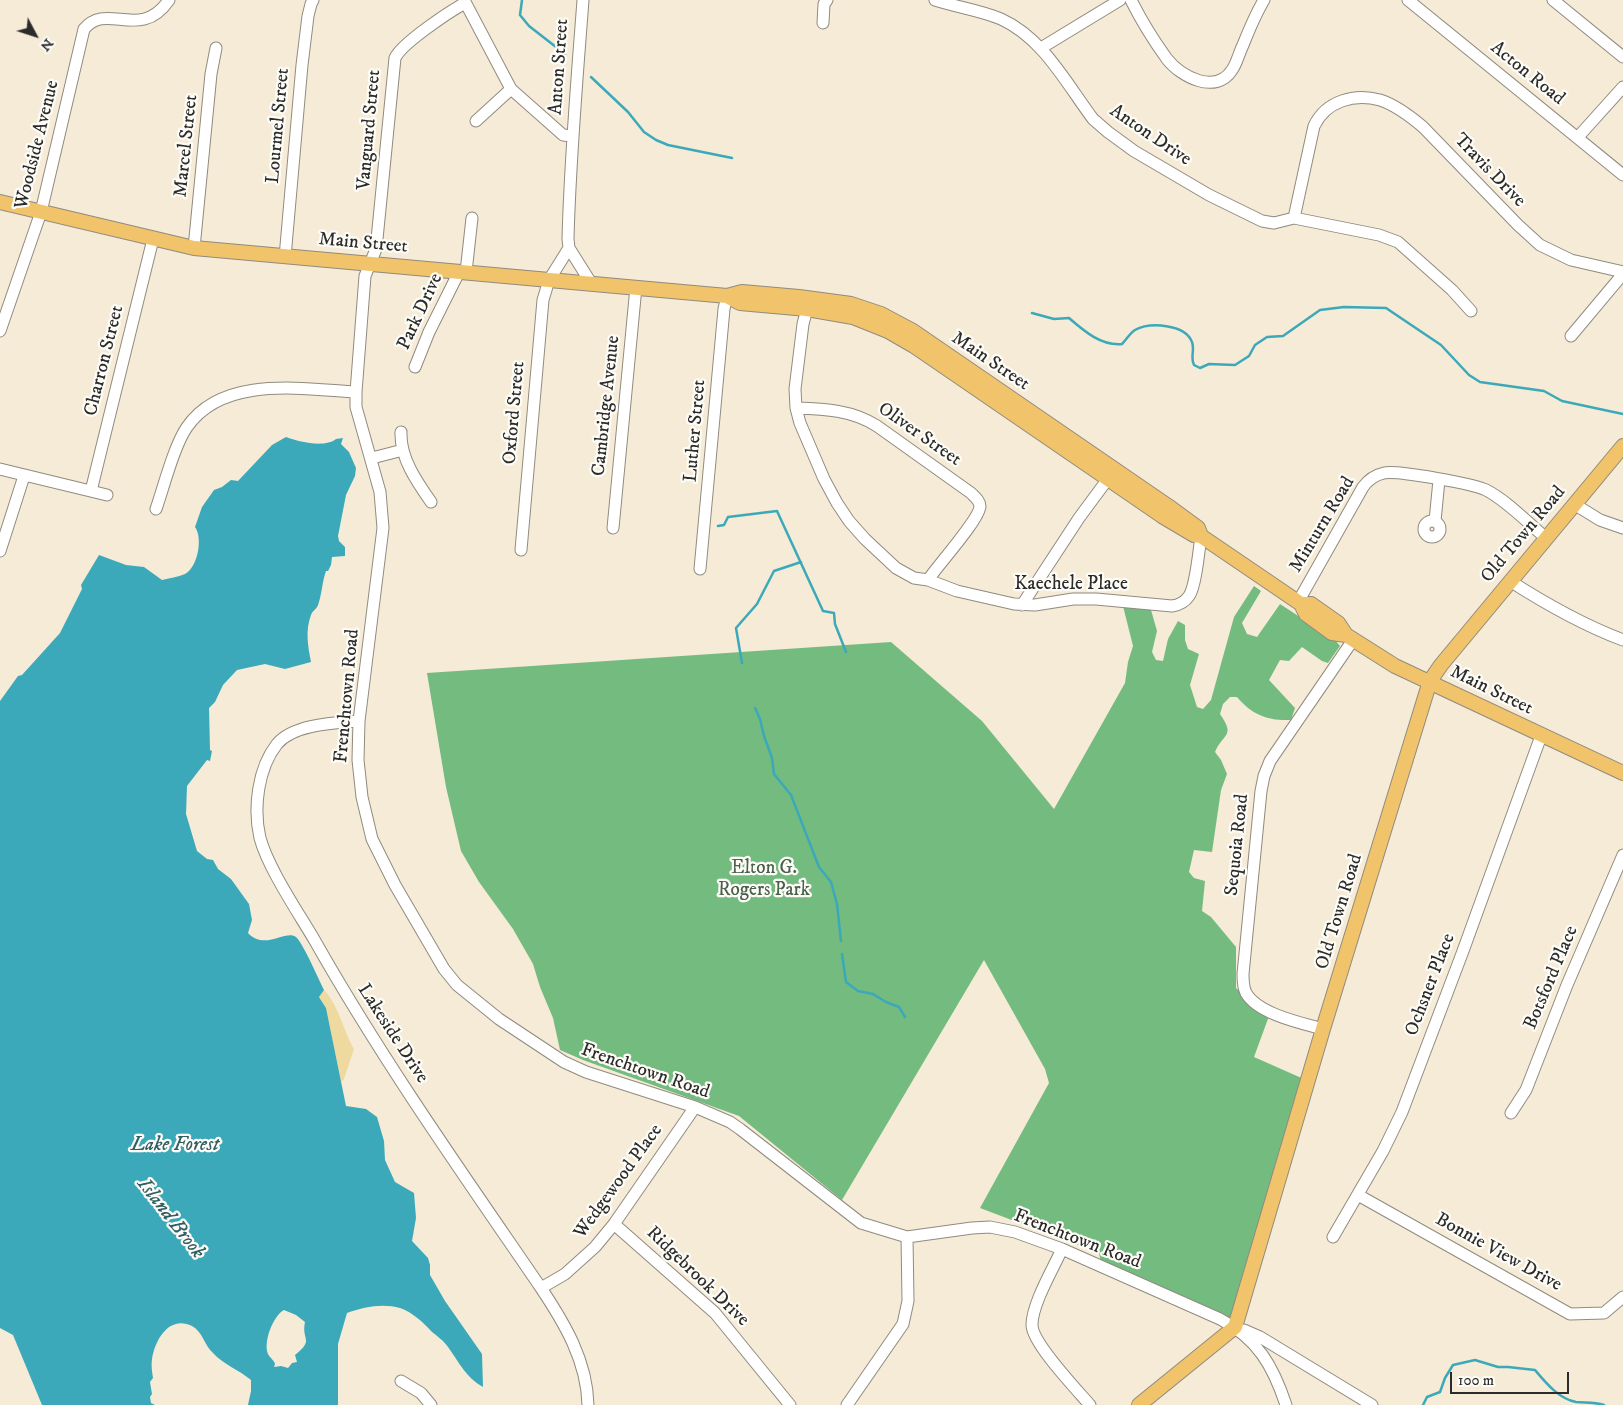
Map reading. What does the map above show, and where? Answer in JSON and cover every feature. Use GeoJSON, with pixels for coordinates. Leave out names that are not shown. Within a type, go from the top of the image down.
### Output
{"type":"FeatureCollection","features":[{"type":"Feature","properties":{"kind":"main road","name":"Main Street"},"geometry":{"type":"LineString","coordinates":[[0,202],[194,248],[727,296],[740,303],[808,303],[872,324],[899,330],[1111,474],[1194,535],[1201,536],[1300,603],[1310,604],[1338,623],[1349,638],[1395,666],[1623,773]]}},
{"type":"Feature","properties":{"kind":"main road","name":"Old Town Road"},"geometry":{"type":"LineString","coordinates":[[1235,1327],[1430,681],[1441,665],[1623,446]]}},
{"type":"Feature","properties":{"kind":"main road"},"geometry":{"type":"LineString","coordinates":[[1140,1405],[1235,1327]]}},
{"type":"Feature","properties":{"kind":"street","name":"Woodside Avenue"},"geometry":{"type":"LineString","coordinates":[[1,324],[40,212],[84,29],[88,24],[97,19],[147,20],[159,12],[169,0]]}},
{"type":"Feature","properties":{"kind":"street","name":"Lourmel Street"},"geometry":{"type":"LineString","coordinates":[[285,256],[302,65],[308,16],[314,0]]}},
{"type":"Feature","properties":{"kind":"street","name":"Anton Street"},"geometry":{"type":"LineString","coordinates":[[569,248],[572,136],[578,84],[583,0]]}},
{"type":"Feature","properties":{"kind":"street"},"geometry":{"type":"LineString","coordinates":[[823,23],[824,4],[827,0]]}},
{"type":"Feature","properties":{"kind":"street","name":"Anton Drive"},"geometry":{"type":"LineString","coordinates":[[935,0],[1001,19],[1026,34],[1042,48],[1093,118],[1108,132],[1134,151],[1209,195],[1262,221],[1274,223],[1294,218]]}},
{"type":"Feature","properties":{"kind":"street"},"geometry":{"type":"LineString","coordinates":[[1042,48],[1120,0]]}},
{"type":"Feature","properties":{"kind":"street"},"geometry":{"type":"LineString","coordinates":[[1131,0],[1167,59],[1192,78],[1208,83],[1222,80],[1232,70],[1254,17],[1264,0]]}},
{"type":"Feature","properties":{"kind":"street","name":"Acton Road"},"geometry":{"type":"LineString","coordinates":[[1408,0],[1623,175]]}},
{"type":"Feature","properties":{"kind":"street"},"geometry":{"type":"LineString","coordinates":[[1553,0],[1623,57]]}},
{"type":"Feature","properties":{"kind":"street"},"geometry":{"type":"LineString","coordinates":[[465,2],[511,89],[562,135],[572,136]]}},
{"type":"Feature","properties":{"kind":"street","name":"Vanguard Street"},"geometry":{"type":"LineString","coordinates":[[370,264],[376,249],[395,58],[406,45],[465,2]]}},
{"type":"Feature","properties":{"kind":"street","name":"Marcel Street"},"geometry":{"type":"LineString","coordinates":[[194,248],[211,74],[216,48]]}},
{"type":"Feature","properties":{"kind":"street"},"geometry":{"type":"LineString","coordinates":[[1578,138],[1623,87]]}},
{"type":"Feature","properties":{"kind":"street"},"geometry":{"type":"LineString","coordinates":[[476,121],[511,89]]}},
{"type":"Feature","properties":{"kind":"street","name":"Travis Drive"},"geometry":{"type":"LineString","coordinates":[[1294,218],[1314,126],[1322,113],[1333,104],[1356,98],[1381,100],[1396,107],[1423,127],[1518,225],[1540,245],[1571,260],[1623,273]]}},
{"type":"Feature","properties":{"kind":"street"},"geometry":{"type":"LineString","coordinates":[[463,272],[472,218]]}},
{"type":"Feature","properties":{"kind":"street"},"geometry":{"type":"LineString","coordinates":[[1294,218],[1379,235],[1398,242],[1452,290],[1471,311]]}},
{"type":"Feature","properties":{"kind":"street","name":"Charron Street"},"geometry":{"type":"LineString","coordinates":[[91,491],[153,239]]}},
{"type":"Feature","properties":{"kind":"street"},"geometry":{"type":"LineString","coordinates":[[569,248],[591,283]]}},
{"type":"Feature","properties":{"kind":"street","name":"Oxford Street"},"geometry":{"type":"LineString","coordinates":[[521,550],[543,300],[549,280],[569,248]]}},
{"type":"Feature","properties":{"kind":"street","name":"Frenchtown Road"},"geometry":{"type":"LineString","coordinates":[[370,264],[365,276],[356,407],[372,458],[382,504],[383,528],[359,721],[358,760],[360,783],[372,839],[395,885],[444,969],[457,985],[499,1019],[564,1062],[586,1072],[694,1107],[740,1129],[861,1224],[907,1237],[990,1227],[1015,1232],[1062,1250],[1194,1307],[1235,1327],[1253,1342],[1268,1363],[1286,1405]]}},
{"type":"Feature","properties":{"kind":"street","name":"Park Drive"},"geometry":{"type":"LineString","coordinates":[[415,368],[429,332],[463,272]]}},
{"type":"Feature","properties":{"kind":"street"},"geometry":{"type":"LineString","coordinates":[[1571,336],[1623,273]]}},
{"type":"Feature","properties":{"kind":"street","name":"Cambridge Avenue"},"geometry":{"type":"LineString","coordinates":[[613,528],[636,287]]}},
{"type":"Feature","properties":{"kind":"street","name":"Luther Street"},"geometry":{"type":"LineString","coordinates":[[700,569],[724,309],[727,296]]}},
{"type":"Feature","properties":{"kind":"street","name":"Kaechele Place"},"geometry":{"type":"LineString","coordinates":[[808,303],[803,324],[795,389],[796,408],[800,423],[824,479],[837,503],[849,521],[865,539],[896,568],[914,578],[928,580],[957,591],[1022,605],[1096,598],[1166,606],[1179,605],[1192,590],[1201,536]]}},
{"type":"Feature","properties":{"kind":"street"},"geometry":{"type":"LineString","coordinates":[[156,509],[180,440],[196,417],[215,403],[240,393],[269,387],[356,392]]}},
{"type":"Feature","properties":{"kind":"street","name":"Oliver Street"},"geometry":{"type":"LineString","coordinates":[[796,408],[835,410],[852,413],[870,421],[971,493],[980,504],[973,520],[928,580]]}},
{"type":"Feature","properties":{"kind":"street"},"geometry":{"type":"LineString","coordinates":[[401,432],[403,450],[420,485],[432,502]]}},
{"type":"Feature","properties":{"kind":"street"},"geometry":{"type":"LineString","coordinates":[[372,458],[403,450]]}},
{"type":"Feature","properties":{"kind":"street"},"geometry":{"type":"LineString","coordinates":[[0,469],[107,495]]}},
{"type":"Feature","properties":{"kind":"street","name":"Minturn Road"},"geometry":{"type":"LineString","coordinates":[[1300,603],[1362,487],[1379,474],[1392,472],[1471,485],[1485,490],[1546,538]]}},
{"type":"Feature","properties":{"kind":"street"},"geometry":{"type":"LineString","coordinates":[[1022,605],[1079,518],[1111,474]]}},
{"type":"Feature","properties":{"kind":"street"},"geometry":{"type":"LineString","coordinates":[[0,552],[24,476]]}},
{"type":"Feature","properties":{"kind":"street"},"geometry":{"type":"LineString","coordinates":[[1435,521],[1439,480]]}},
{"type":"Feature","properties":{"kind":"street"},"geometry":{"type":"LineString","coordinates":[[1574,504],[1600,520],[1623,528]]}},
{"type":"Feature","properties":{"kind":"street"},"geometry":{"type":"LineString","coordinates":[[1510,581],[1563,614],[1623,640]]}},
{"type":"Feature","properties":{"kind":"street","name":"Sequoia Road"},"geometry":{"type":"LineString","coordinates":[[1324,1029],[1287,1018],[1257,1005],[1245,992],[1243,974],[1264,776],[1270,761],[1349,638]]}},
{"type":"Feature","properties":{"kind":"street","name":"Lakeside Drive"},"geometry":{"type":"LineString","coordinates":[[359,721],[309,728],[287,736],[277,745],[268,759],[260,784],[257,822],[262,844],[278,878],[365,1027],[541,1288],[568,1332],[584,1374],[588,1405]]}},
{"type":"Feature","properties":{"kind":"street","name":"Ochsner Place"},"geometry":{"type":"LineString","coordinates":[[1333,1237],[1383,1151],[1402,1112],[1541,736]]}},
{"type":"Feature","properties":{"kind":"street","name":"Botsford Place"},"geometry":{"type":"LineString","coordinates":[[1512,1113],[1526,1090],[1567,985],[1623,855]]}},
{"type":"Feature","properties":{"kind":"street","name":"Wedgewood Place"},"geometry":{"type":"LineString","coordinates":[[541,1288],[576,1266],[596,1247],[614,1224],[694,1107]]}},
{"type":"Feature","properties":{"kind":"street","name":"Bonnie View Drive"},"geometry":{"type":"LineString","coordinates":[[1358,1194],[1570,1314],[1604,1313],[1623,1297]]}},
{"type":"Feature","properties":{"kind":"street","name":"Ridgebrook Drive"},"geometry":{"type":"LineString","coordinates":[[614,1224],[715,1313],[790,1405]]}},
{"type":"Feature","properties":{"kind":"street"},"geometry":{"type":"LineString","coordinates":[[847,1405],[903,1324],[908,1301],[907,1237]]}},
{"type":"Feature","properties":{"kind":"street"},"geometry":{"type":"LineString","coordinates":[[1062,1250],[1037,1304],[1032,1326],[1043,1348],[1090,1405]]}},
{"type":"Feature","properties":{"kind":"street"},"geometry":{"type":"LineString","coordinates":[[1235,1327],[1250,1332],[1281,1349],[1372,1405]]}},
{"type":"Feature","properties":{"kind":"street"},"geometry":{"type":"LineString","coordinates":[[1268,1363],[1281,1349]]}},
{"type":"Feature","properties":{"kind":"street"},"geometry":{"type":"LineString","coordinates":[[401,1381],[421,1393],[431,1405]]}},
{"type":"Feature","properties":{"kind":"green space","name":"Elton G. Rogers Park"},"geometry":{"type":"Polygon","coordinates":[[[1254,586],[1261,591],[1242,623],[1247,634],[1257,637],[1280,604],[1335,640],[1340,646],[1328,663],[1302,647],[1289,661],[1280,660],[1269,680],[1295,708],[1291,720],[1261,716],[1237,697],[1230,697],[1223,704],[1220,714],[1225,721],[1228,731],[1215,752],[1227,774],[1221,790],[1212,852],[1194,850],[1189,872],[1194,878],[1205,881],[1202,911],[1211,917],[1236,947],[1236,988],[1269,1016],[1254,1057],[1306,1080],[1235,1324],[1101,1263],[1099,1253],[980,1208],[1049,1083],[1045,1069],[984,960],[842,1200],[739,1116],[560,1050],[553,1018],[533,964],[513,929],[479,882],[461,851],[446,787],[427,673],[891,642],[982,721],[1054,809],[1125,683],[1128,662],[1133,646],[1123,606],[1151,610],[1157,631],[1152,652],[1156,660],[1163,661],[1168,639],[1178,621],[1185,625],[1185,640],[1188,649],[1199,654],[1190,685],[1197,707],[1203,709],[1211,700],[1234,617],[1254,586]]]}},
{"type":"Feature","properties":{"kind":"sand"},"geometry":{"type":"Polygon","coordinates":[[[324,990],[333,1003],[354,1049],[344,1079],[341,1082],[326,1008],[319,996],[324,990]]]}},
{"type":"Feature","properties":{"kind":"water","name":"Lake Forest"},"geometry":{"type":"Polygon","coordinates":[[[286,437],[319,444],[343,438],[341,444],[349,452],[356,468],[355,476],[346,495],[338,536],[339,541],[345,547],[345,556],[332,557],[331,565],[328,571],[326,571],[318,605],[309,621],[308,644],[311,662],[285,669],[265,664],[237,670],[223,685],[215,702],[209,708],[210,750],[212,751],[210,761],[207,760],[187,786],[186,814],[197,851],[207,859],[213,860],[218,869],[231,879],[249,904],[252,920],[248,933],[261,940],[292,935],[296,937],[307,954],[324,990],[319,997],[326,1008],[346,1106],[366,1109],[377,1117],[384,1141],[385,1160],[395,1182],[414,1193],[416,1218],[412,1241],[428,1258],[430,1275],[445,1301],[482,1354],[483,1387],[467,1374],[444,1343],[417,1318],[400,1308],[380,1306],[366,1307],[347,1313],[338,1344],[338,1405],[248,1405],[251,1380],[217,1357],[196,1329],[184,1323],[176,1324],[164,1331],[156,1344],[152,1359],[153,1378],[150,1382],[151,1403],[155,1405],[42,1405],[13,1335],[0,1328],[0,701],[18,676],[22,675],[60,633],[82,589],[81,585],[99,555],[126,565],[144,567],[162,580],[185,574],[193,565],[198,552],[199,538],[195,527],[202,507],[214,490],[231,480],[238,481],[272,445],[286,437]],[[284,1310],[276,1318],[270,1330],[267,1349],[275,1364],[274,1367],[288,1368],[292,1363],[297,1362],[295,1355],[306,1343],[305,1322],[296,1315],[284,1310]]]}},
{"type":"Feature","properties":{"kind":"waterway"},"geometry":{"type":"LineString","coordinates":[[522,0],[520,15],[529,26],[565,54]]}},
{"type":"Feature","properties":{"kind":"waterway"},"geometry":{"type":"LineString","coordinates":[[591,77],[628,112],[644,132],[656,140],[668,145],[732,158]]}},
{"type":"Feature","properties":{"kind":"waterway"},"geometry":{"type":"LineString","coordinates":[[1032,313],[1054,319],[1069,318],[1093,337],[1114,344],[1122,344],[1133,331],[1141,327],[1166,326],[1175,328],[1182,331],[1192,342],[1193,362],[1194,365],[1200,368],[1209,364],[1235,365],[1249,356],[1255,345],[1267,337],[1283,336],[1320,310],[1344,307],[1386,308],[1441,345],[1469,375],[1480,382],[1544,391],[1562,401],[1623,414]]}},
{"type":"Feature","properties":{"kind":"waterway"},"geometry":{"type":"LineString","coordinates":[[718,526],[724,525],[728,517],[777,511],[823,611],[834,613],[835,624],[846,652]]}},
{"type":"Feature","properties":{"kind":"waterway"},"geometry":{"type":"LineString","coordinates":[[742,663],[736,628],[757,604],[774,571],[801,562]]}},
{"type":"Feature","properties":{"kind":"waterway"},"geometry":{"type":"LineString","coordinates":[[755,708],[772,758],[774,774],[791,795],[819,867],[831,882],[837,904],[841,941]]}},
{"type":"Feature","properties":{"kind":"waterway"},"geometry":{"type":"LineString","coordinates":[[842,954],[846,982],[858,991],[873,994],[899,1007],[905,1017]]}},
{"type":"Feature","properties":{"kind":"waterway","name":"Island Brook"},"geometry":{"type":"LineString","coordinates":[[1423,1405],[1427,1397],[1440,1392],[1445,1378],[1453,1365],[1475,1360],[1498,1367],[1535,1370],[1553,1390],[1564,1398],[1576,1402],[1604,1405]]}}]}
